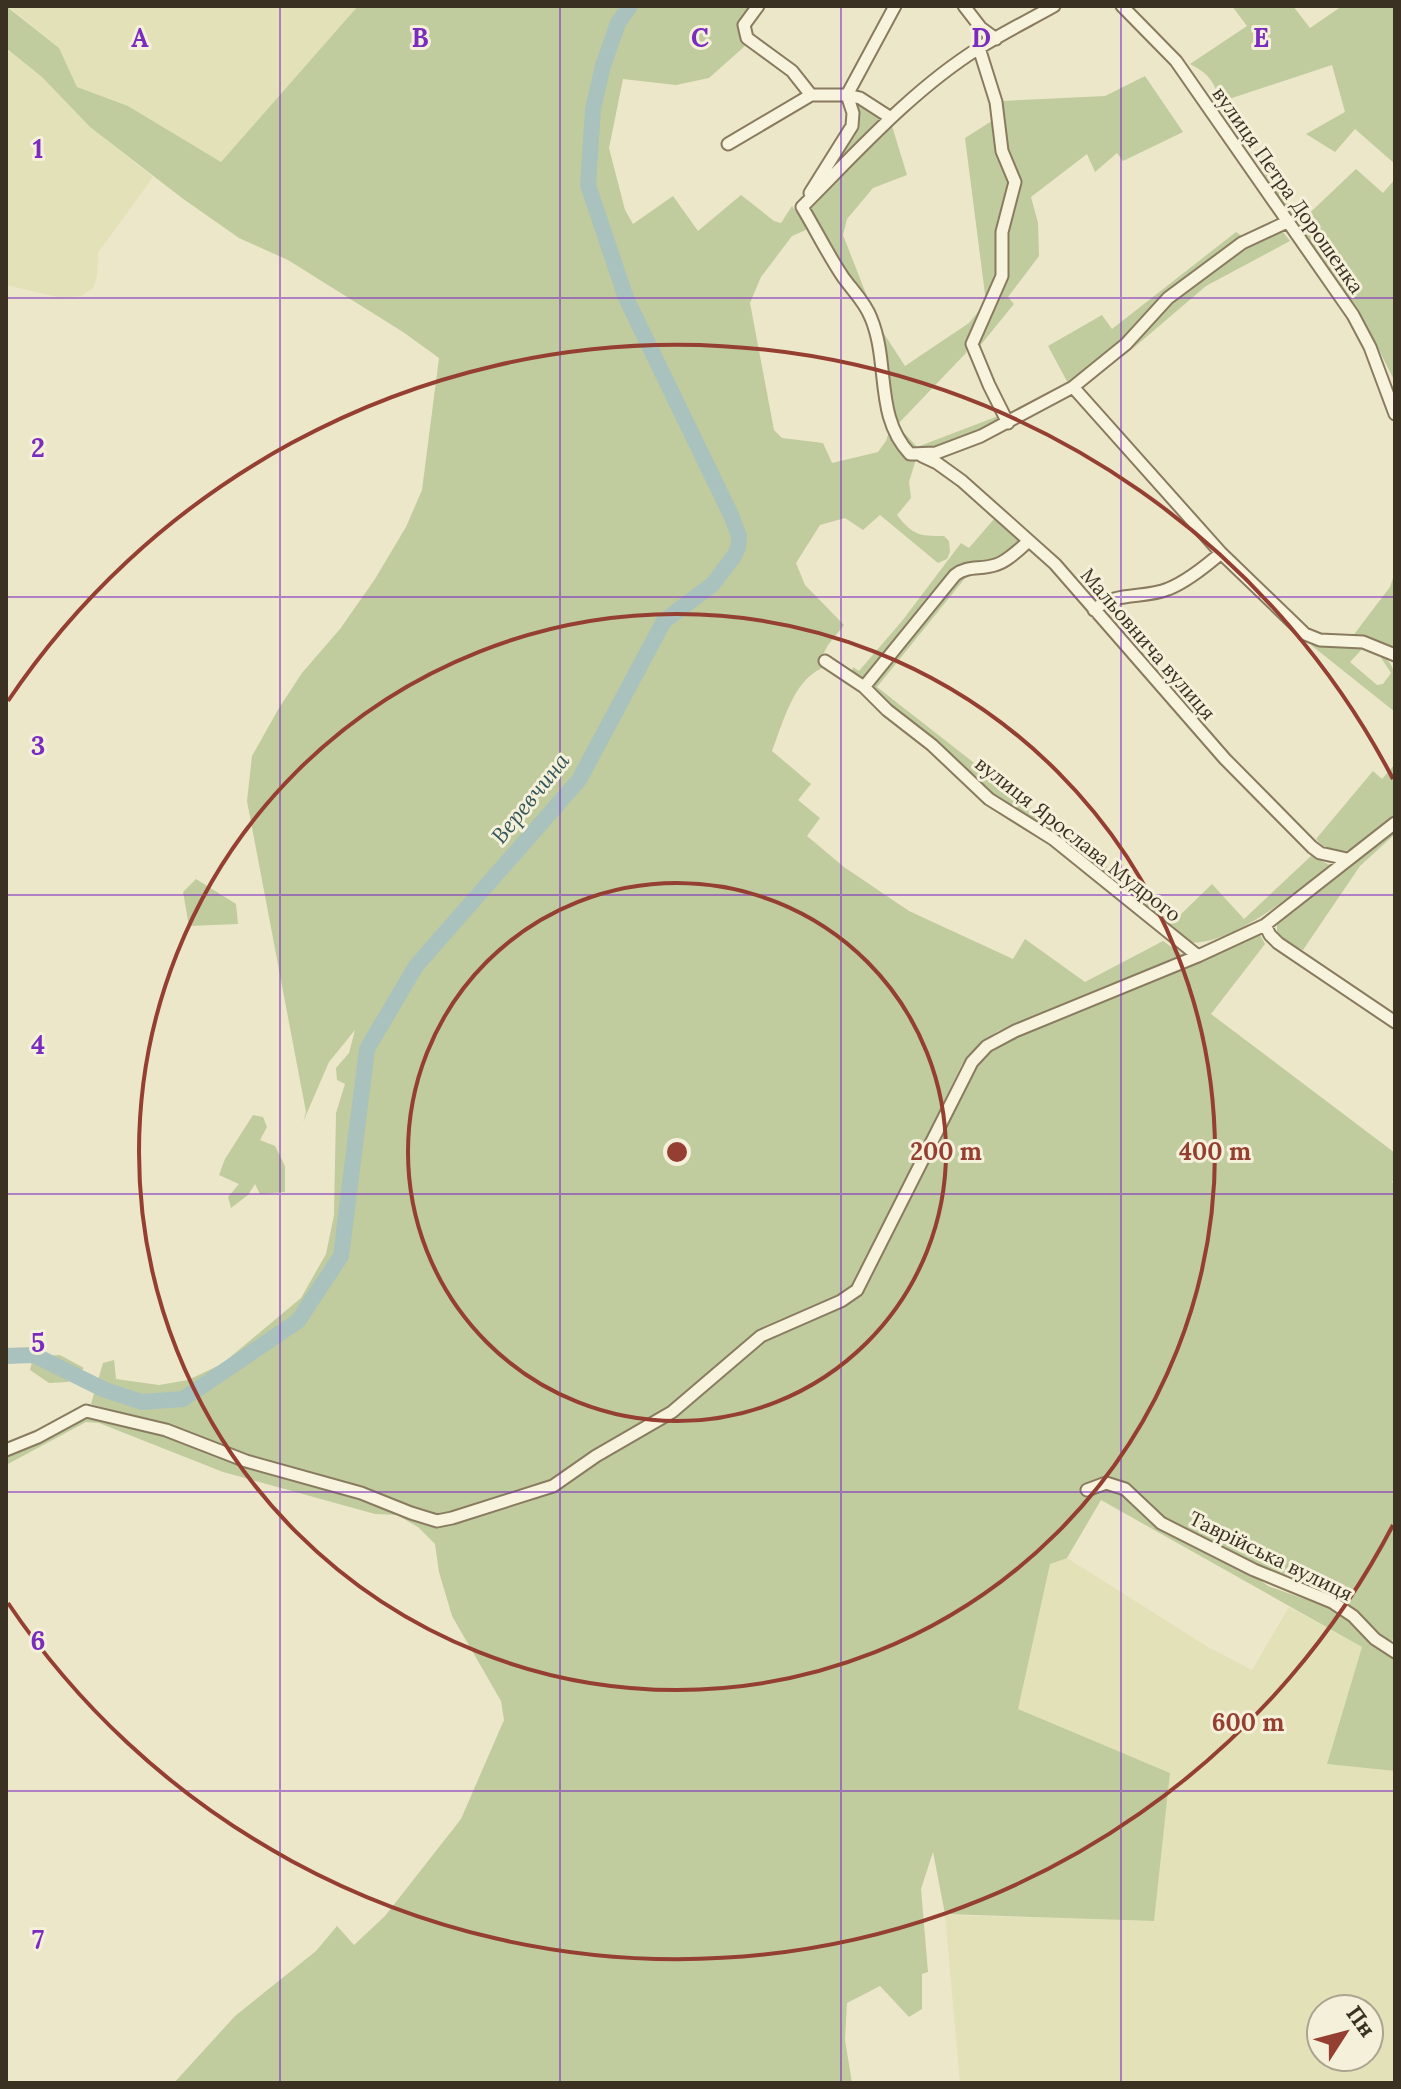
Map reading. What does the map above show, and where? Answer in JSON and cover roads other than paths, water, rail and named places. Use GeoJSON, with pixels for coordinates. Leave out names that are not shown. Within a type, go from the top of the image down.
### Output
{"type":"FeatureCollection","features":[{"type":"Feature","properties":{"kind":"street"},"geometry":{"type":"LineString","coordinates":[[758,6],[744,25],[750,41],[792,71],[811,95]]}},
{"type":"Feature","properties":{"kind":"street"},"geometry":{"type":"LineString","coordinates":[[802,207],[852,126],[853,113],[847,95],[895,6]]}},
{"type":"Feature","properties":{"kind":"street"},"geometry":{"type":"LineString","coordinates":[[964,6],[981,28],[996,39]]}},
{"type":"Feature","properties":{"kind":"street"},"geometry":{"type":"LineString","coordinates":[[802,207],[891,118],[979,48],[1054,6]]}},
{"type":"Feature","properties":{"kind":"street","name":"вулиця Петра Дорошенка"},"geometry":{"type":"LineString","coordinates":[[1122,6],[1176,61],[1362,330],[1395,414]]}},
{"type":"Feature","properties":{"kind":"street"},"geometry":{"type":"LineString","coordinates":[[979,48],[996,102],[1002,151],[1015,182],[1002,232],[1002,276],[972,344],[1008,423]]}},
{"type":"Feature","properties":{"kind":"street"},"geometry":{"type":"LineString","coordinates":[[728,144],[811,95],[860,98],[891,118]]}},
{"type":"Feature","properties":{"kind":"street"},"geometry":{"type":"LineString","coordinates":[[802,207],[873,321],[886,411],[901,444],[914,454],[936,453],[1008,423],[1073,387],[1126,344],[1168,298],[1242,243],[1287,222]]}},
{"type":"Feature","properties":{"kind":"street"},"geometry":{"type":"LineString","coordinates":[[1073,387],[1221,553],[1312,638],[1363,642],[1395,655]]}},
{"type":"Feature","properties":{"kind":"street","name":"Мальовнича вулиця"},"geometry":{"type":"LineString","coordinates":[[914,454],[953,474],[1055,564],[1225,759],[1312,847],[1320,853],[1347,859]]}},
{"type":"Feature","properties":{"kind":"street"},"geometry":{"type":"LineString","coordinates":[[864,687],[955,575],[971,567],[1001,563],[1029,541]]}},
{"type":"Feature","properties":{"kind":"street"},"geometry":{"type":"LineString","coordinates":[[1094,610],[1099,605],[1128,595],[1168,589],[1221,553]]}},
{"type":"Feature","properties":{"kind":"street","name":"вулиця Ярослава Мудрого"},"geometry":{"type":"LineString","coordinates":[[825,661],[864,687],[989,799],[1053,839],[1198,956]]}},
{"type":"Feature","properties":{"kind":"street"},"geometry":{"type":"LineString","coordinates":[[6,1450],[86,1411],[166,1430],[246,1461],[361,1493],[437,1521],[553,1486],[596,1456],[672,1412],[761,1336],[841,1301],[857,1290],[972,1062],[987,1046],[1015,1031],[1265,925],[1395,823]]}},
{"type":"Feature","properties":{"kind":"street"},"geometry":{"type":"LineString","coordinates":[[1265,925],[1278,943],[1395,1022]]}},
{"type":"Feature","properties":{"kind":"street","name":"Таврійська вулиця"},"geometry":{"type":"LineString","coordinates":[[1087,1490],[1106,1483],[1125,1489],[1161,1523],[1254,1570],[1332,1602],[1353,1616],[1375,1639],[1393,1647]]}},
{"type":"Feature","properties":{"kind":"waterway","name":"Веревчина"},"geometry":{"type":"LineString","coordinates":[[6,1356],[34,1355],[105,1390],[142,1402],[183,1399],[298,1321],[341,1256],[367,1049],[416,966],[579,780],[664,621],[713,584],[738,548],[739,536],[731,515],[626,298],[588,185],[593,109],[603,66],[618,23],[630,6]]}}]}
